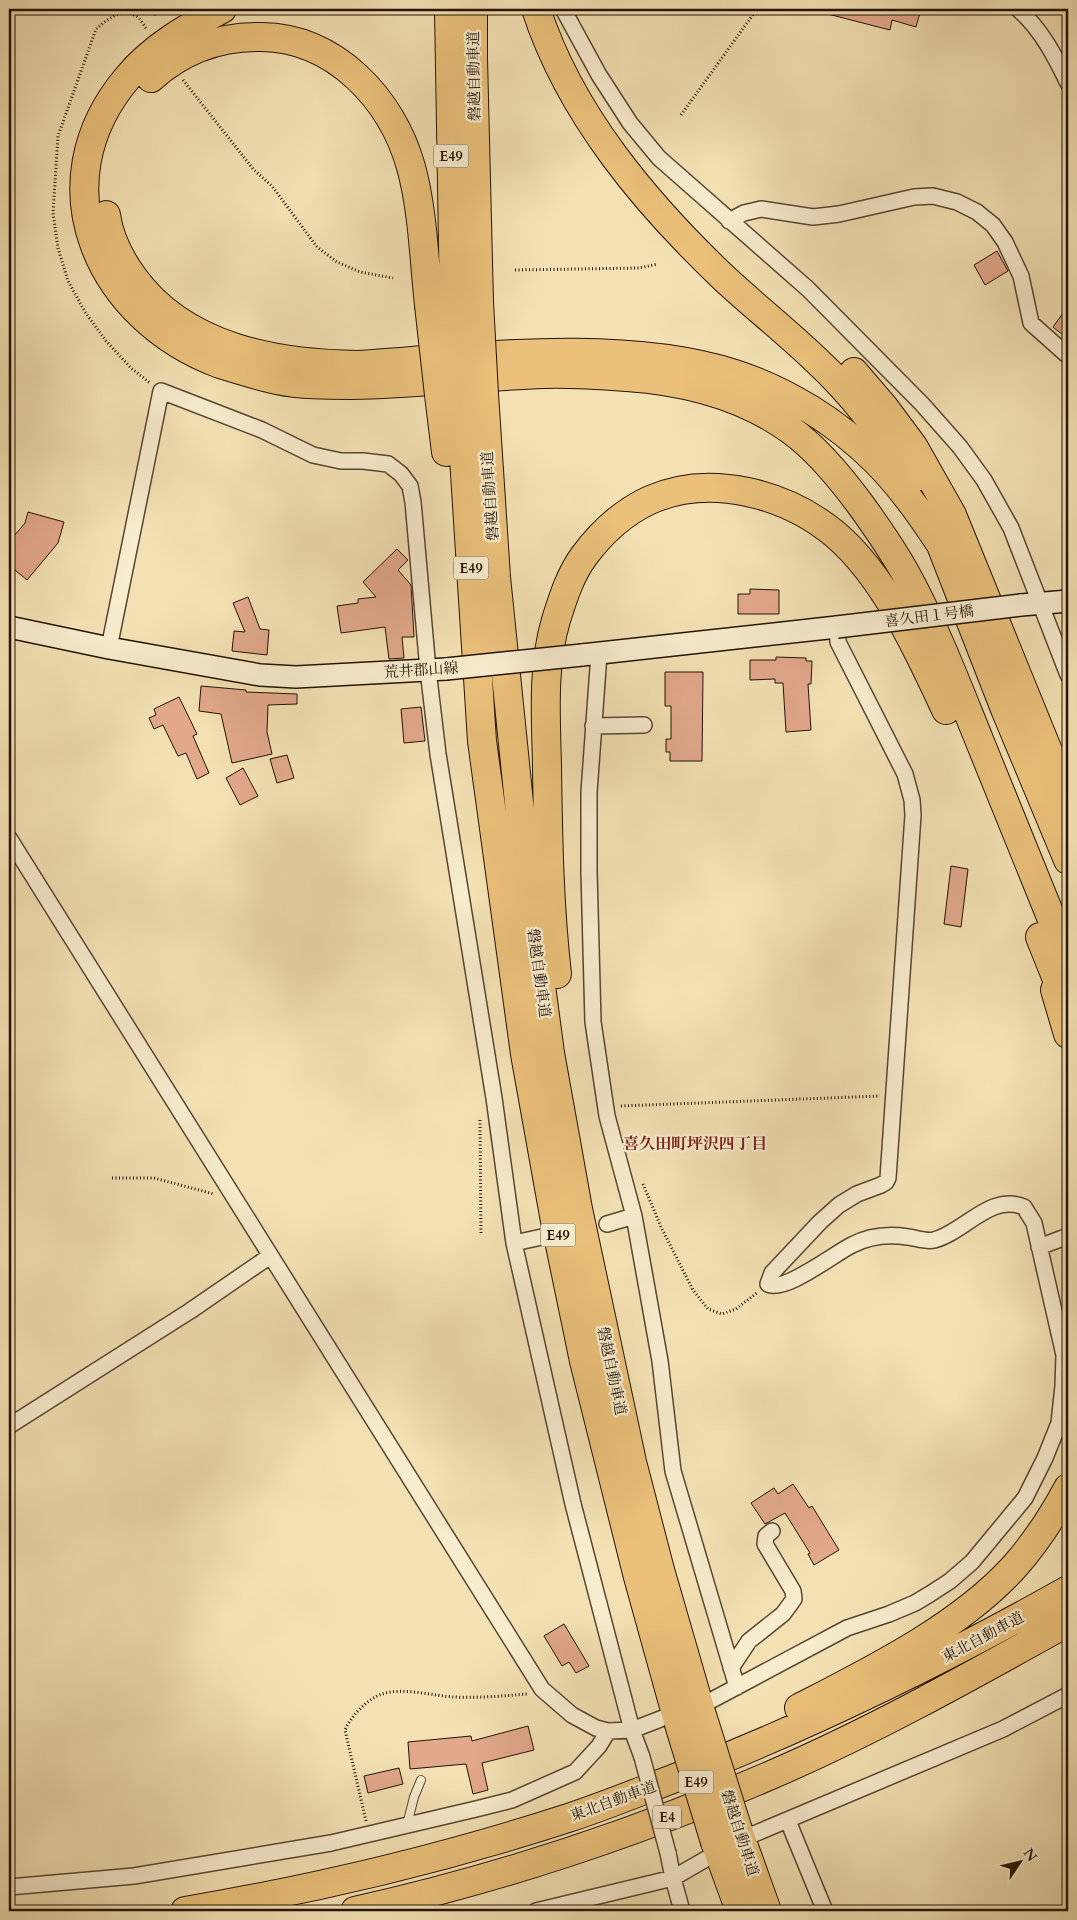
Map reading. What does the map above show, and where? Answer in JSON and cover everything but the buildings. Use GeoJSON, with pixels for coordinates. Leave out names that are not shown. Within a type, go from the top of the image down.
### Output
{"type":"FeatureCollection","features":[{"type":"Feature","properties":{"kind":"highway"},"geometry":{"type":"LineString","coordinates":[[222,9],[169,40],[145,58],[109,102],[97,125],[89,148],[85,175],[85,201],[88,226],[96,251],[124,298],[143,318],[166,337],[191,352],[246,372],[278,380],[308,384],[380,384],[538,374],[653,379],[714,391],[768,416],[792,431],[815,450],[853,495],[890,547],[921,604],[1068,959]]}},
{"type":"Feature","properties":{"kind":"highway","name":"磐越自動車道"},"geometry":{"type":"LineString","coordinates":[[449,9],[454,303],[461,395],[496,576],[527,880],[552,1062],[578,1209],[632,1462],[660,1570],[688,1713]]}},
{"type":"Feature","properties":{"kind":"highway","name":"磐越自動車道"},"geometry":{"type":"LineString","coordinates":[[454,303],[473,58],[473,9]]}},
{"type":"Feature","properties":{"kind":"highway"},"geometry":{"type":"LineString","coordinates":[[536,9],[580,104],[616,158],[654,205],[701,256],[817,360],[856,403],[909,477],[945,551],[1005,709],[1068,860]]}},
{"type":"Feature","properties":{"kind":"highway"},"geometry":{"type":"LineString","coordinates":[[461,395],[454,303],[419,214],[411,166],[390,117],[374,94],[356,75],[338,61],[296,41],[273,37],[249,37],[225,39],[202,46],[180,56],[151,77],[133,98],[112,135],[107,156],[104,198],[106,220],[114,244],[126,267],[140,287],[174,318],[195,331],[240,350],[288,361],[310,363],[358,365],[527,354],[593,354],[684,362],[736,374],[762,384],[796,401],[836,426],[855,442],[894,480],[945,551]]}},
{"type":"Feature","properties":{"kind":"highway"},"geometry":{"type":"LineString","coordinates":[[654,205],[698,247],[803,325],[836,354],[870,389],[913,446],[940,492],[964,542],[1068,800]]}},
{"type":"Feature","properties":{"kind":"highway"},"geometry":{"type":"LineString","coordinates":[[572,374],[672,390],[727,410],[751,423],[796,457],[836,499],[872,548],[886,572],[912,626],[1068,1007]]}},
{"type":"Feature","properties":{"kind":"highway","name":"磐越自動車道"},"geometry":{"type":"LineString","coordinates":[[461,395],[446,449],[456,581],[482,741],[525,1054],[555,1221],[584,1361],[610,1471],[728,1841],[740,1911]]}},
{"type":"Feature","properties":{"kind":"highway"},"geometry":{"type":"LineString","coordinates":[[609,1356],[586,1208],[567,1057],[556,965],[549,868],[545,685],[555,622],[571,579],[583,558],[613,524],[650,500],[673,493],[712,489],[744,492],[770,498],[794,507],[817,521],[837,536],[855,554],[904,624],[946,710]]}},
{"type":"Feature","properties":{"kind":"highway"},"geometry":{"type":"LineString","coordinates":[[1055,828],[1068,854]]}},
{"type":"Feature","properties":{"kind":"highway"},"geometry":{"type":"LineString","coordinates":[[1034,924],[1068,1034]]}},
{"type":"Feature","properties":{"kind":"highway"},"geometry":{"type":"LineString","coordinates":[[478,1846],[594,1801],[779,1719],[843,1685],[931,1634],[961,1614],[1014,1567],[1040,1534],[1068,1488]]}},
{"type":"Feature","properties":{"kind":"highway","name":"東北自動車道"},"geometry":{"type":"LineString","coordinates":[[185,1911],[281,1894],[385,1870],[478,1846],[570,1818],[762,1744],[820,1718],[933,1664],[1068,1590]]}},
{"type":"Feature","properties":{"kind":"highway","name":"東北自動車道"},"geometry":{"type":"LineString","coordinates":[[355,1911],[487,1878],[583,1848],[642,1827],[773,1774],[962,1681],[1068,1622]]}},
{"type":"Feature","properties":{"kind":"highway"},"geometry":{"type":"LineString","coordinates":[[962,1681],[1068,1631]]}},
{"type":"Feature","properties":{"kind":"highway","name":"磐越自動車道"},"geometry":{"type":"LineString","coordinates":[[728,1841],[767,1911]]}},
{"type":"Feature","properties":{"kind":"main road"},"geometry":{"type":"LineString","coordinates":[[1030,605],[1068,601]]}},
{"type":"Feature","properties":{"kind":"main road","name":"喜久田１号橋"},"geometry":{"type":"LineString","coordinates":[[836,627],[1030,605]]}},
{"type":"Feature","properties":{"kind":"main road","name":"荒井郡山線"},"geometry":{"type":"LineString","coordinates":[[9,627],[109,648],[260,675],[296,677],[437,669],[836,627]]}},
{"type":"Feature","properties":{"kind":"street"},"geometry":{"type":"LineString","coordinates":[[563,9],[599,76],[630,123],[659,158],[808,289],[922,404],[960,447],[984,480],[1011,528],[1030,605],[1068,675]]}},
{"type":"Feature","properties":{"kind":"street"},"geometry":{"type":"LineString","coordinates":[[1018,9],[1038,30],[1053,53],[1068,83]]}},
{"type":"Feature","properties":{"kind":"street"},"geometry":{"type":"LineString","coordinates":[[729,221],[744,213],[760,209],[813,216],[839,214],[914,197],[933,196],[957,202],[977,212],[993,225],[1005,242],[1021,276],[1031,323],[1068,356]]}},
{"type":"Feature","properties":{"kind":"street"},"geometry":{"type":"LineString","coordinates":[[109,648],[160,391],[262,430],[313,455],[341,461],[388,464],[401,474],[410,486],[437,669],[438,754],[494,1098],[514,1242],[573,1504],[682,1911]]}},
{"type":"Feature","properties":{"kind":"street"},"geometry":{"type":"LineString","coordinates":[[9,838],[545,1691],[572,1715],[596,1728],[608,1731],[632,1730],[688,1713],[848,1628],[916,1603],[950,1581],[972,1562],[1025,1498],[1059,1423],[1064,1355],[1034,1223],[1027,1210],[1017,1204],[990,1208],[959,1228],[935,1240],[896,1236],[864,1240],[836,1254],[805,1276],[774,1286],[768,1284],[772,1273],[820,1222],[839,1205],[857,1194],[886,1182],[888,1178],[912,800],[905,774],[838,642],[836,627]]}},
{"type":"Feature","properties":{"kind":"street"},"geometry":{"type":"LineString","coordinates":[[590,654],[592,726],[589,792],[589,872],[593,1022],[605,1107],[634,1216],[660,1361],[673,1471],[737,1687]]}},
{"type":"Feature","properties":{"kind":"street"},"geometry":{"type":"LineString","coordinates":[[592,726],[644,725]]}},
{"type":"Feature","properties":{"kind":"street"},"geometry":{"type":"LineString","coordinates":[[607,1224],[634,1216]]}},
{"type":"Feature","properties":{"kind":"street"},"geometry":{"type":"LineString","coordinates":[[514,1242],[542,1237]]}},
{"type":"Feature","properties":{"kind":"street"},"geometry":{"type":"LineString","coordinates":[[1039,1247],[1063,1238]]}},
{"type":"Feature","properties":{"kind":"street"},"geometry":{"type":"LineString","coordinates":[[9,1426],[190,1311],[270,1256]]}},
{"type":"Feature","properties":{"kind":"street"},"geometry":{"type":"LineString","coordinates":[[731,1668],[749,1641],[783,1614],[794,1599],[793,1591],[765,1544],[766,1536],[772,1531]]}},
{"type":"Feature","properties":{"kind":"street"},"geometry":{"type":"LineString","coordinates":[[536,1911],[673,1878],[728,1841],[788,1820],[1003,1729],[1068,1695]]}},
{"type":"Feature","properties":{"kind":"street"},"geometry":{"type":"LineString","coordinates":[[9,1887],[134,1876],[331,1843],[512,1800],[575,1772],[599,1746],[608,1731]]}},
{"type":"Feature","properties":{"kind":"street"},"geometry":{"type":"LineString","coordinates":[[788,1820],[825,1911]]}},
{"type":"Feature","properties":{"kind":"lane"},"geometry":{"type":"LineString","coordinates":[[407,1825],[414,1797],[421,1780]]}},
{"type":"Feature","properties":{"kind":"path"},"geometry":{"type":"LineString","coordinates":[[151,9],[156,15]]}},
{"type":"Feature","properties":{"kind":"path"},"geometry":{"type":"LineString","coordinates":[[681,115],[757,9]]}},
{"type":"Feature","properties":{"kind":"path"},"geometry":{"type":"LineString","coordinates":[[183,79],[254,170],[272,186],[317,247],[338,262],[360,272],[394,278]]}},
{"type":"Feature","properties":{"kind":"path"},"geometry":{"type":"LineString","coordinates":[[515,270],[639,268],[658,264]]}},
{"type":"Feature","properties":{"kind":"path"},"geometry":{"type":"LineString","coordinates":[[605,1107],[894,1095]]}},
{"type":"Feature","properties":{"kind":"path"},"geometry":{"type":"LineString","coordinates":[[480,1115],[482,1234]]}},
{"type":"Feature","properties":{"kind":"path"},"geometry":{"type":"LineString","coordinates":[[112,1178],[154,1178],[235,1199]]}},
{"type":"Feature","properties":{"kind":"path"},"geometry":{"type":"LineString","coordinates":[[642,1183],[661,1227],[693,1290],[708,1309],[722,1314],[736,1309],[768,1284]]}},
{"type":"Feature","properties":{"kind":"path"},"geometry":{"type":"LineString","coordinates":[[369,1834],[345,1730],[352,1717],[368,1702],[382,1694],[394,1692],[455,1697],[500,1697],[545,1691]]}},
{"type":"Feature","properties":{"kind":"district","name":"喜久田町坪沢四丁目"},"geometry":{"type":"Point","coordinates":[695,1143]}}]}
